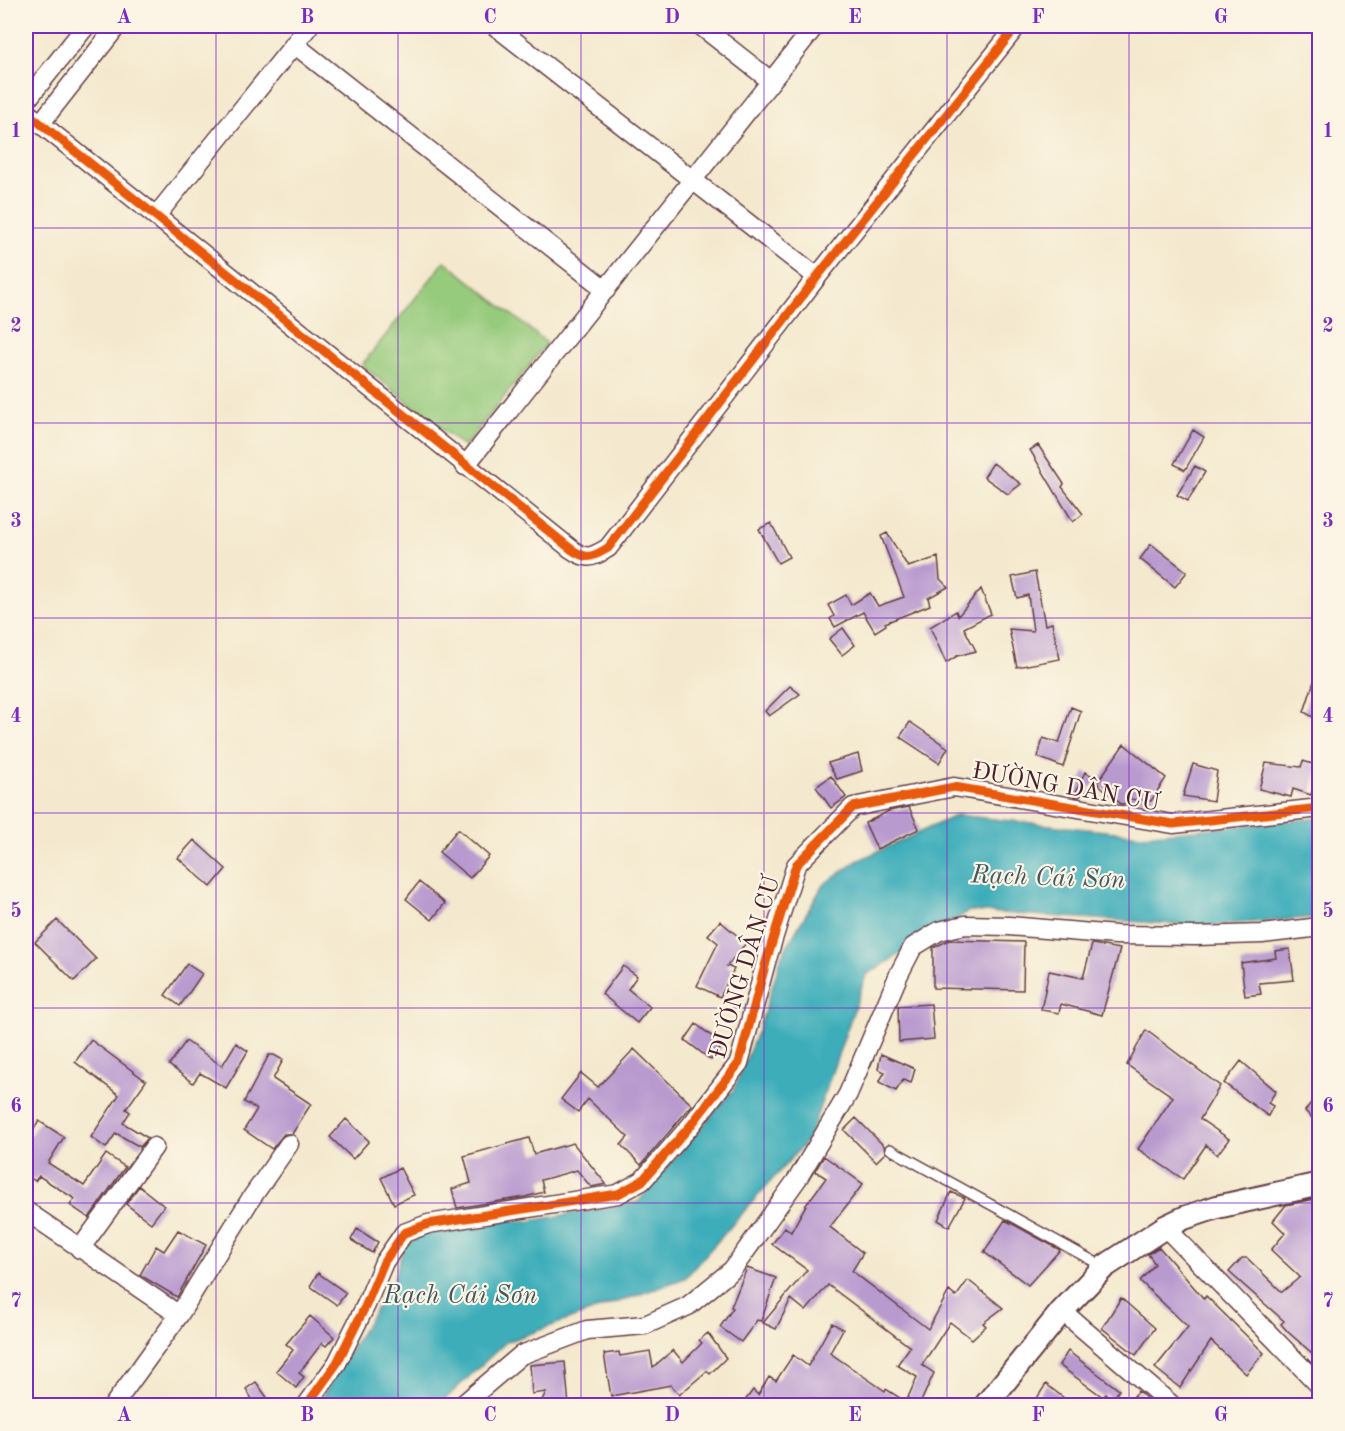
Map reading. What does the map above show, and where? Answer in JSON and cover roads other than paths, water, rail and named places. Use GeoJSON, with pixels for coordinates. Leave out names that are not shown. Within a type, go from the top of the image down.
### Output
{"type":"FeatureCollection","features":[{"type":"Feature","properties":{"kind":"street"},"geometry":{"type":"LineString","coordinates":[[40,124],[117,26]]}},
{"type":"Feature","properties":{"kind":"street"},"geometry":{"type":"LineString","coordinates":[[156,216],[309,26]]}},
{"type":"Feature","properties":{"kind":"street"},"geometry":{"type":"LineString","coordinates":[[495,26],[817,277]]}},
{"type":"Feature","properties":{"kind":"street"},"geometry":{"type":"LineString","coordinates":[[701,26],[771,81]]}},
{"type":"Feature","properties":{"kind":"street"},"geometry":{"type":"LineString","coordinates":[[465,466],[815,26]]}},
{"type":"Feature","properties":{"kind":"street"},"geometry":{"type":"LineString","coordinates":[[26,112],[465,466],[580,556],[590,558],[608,548],[817,277],[1017,26]]}},
{"type":"Feature","properties":{"kind":"street"},"geometry":{"type":"LineString","coordinates":[[26,101],[80,28]]}},
{"type":"Feature","properties":{"kind":"street"},"geometry":{"type":"LineString","coordinates":[[294,44],[606,290]]}},
{"type":"Feature","properties":{"kind":"street","name":"ĐƯỜNG DÂN CƯ"},"geometry":{"type":"LineString","coordinates":[[306,1406],[337,1363],[366,1305],[384,1262],[404,1233],[428,1224],[618,1194],[642,1181],[692,1125],[739,1063],[766,962],[796,865],[853,807],[954,787],[1173,824],[1320,808]]}},
{"type":"Feature","properties":{"kind":"street"},"geometry":{"type":"LineString","coordinates":[[461,1406],[521,1355],[587,1330],[645,1324],[688,1306],[732,1270],[798,1178],[848,1094],[899,974],[913,947],[939,932],[965,925],[1009,926],[1116,935],[1169,936],[1262,934],[1320,927]]}},
{"type":"Feature","properties":{"kind":"street"},"geometry":{"type":"LineString","coordinates":[[113,1406],[179,1315],[250,1200],[289,1144]]}},
{"type":"Feature","properties":{"kind":"street"},"geometry":{"type":"LineString","coordinates":[[80,1249],[154,1147]]}},
{"type":"Feature","properties":{"kind":"street"},"geometry":{"type":"LineString","coordinates":[[985,1406],[1062,1311],[1104,1267],[1165,1227],[1217,1207],[1320,1184]]}},
{"type":"Feature","properties":{"kind":"street"},"geometry":{"type":"LineString","coordinates":[[26,1211],[179,1315]]}},
{"type":"Feature","properties":{"kind":"street"},"geometry":{"type":"LineString","coordinates":[[1165,1227],[1320,1386]]}},
{"type":"Feature","properties":{"kind":"street"},"geometry":{"type":"LineString","coordinates":[[1062,1311],[1173,1406]]}},
{"type":"Feature","properties":{"kind":"lane"},"geometry":{"type":"LineString","coordinates":[[890,1149],[1104,1267]]}},
{"type":"Feature","properties":{"kind":"water","name":"Rạch Cái Sơn"},"geometry":{"type":"Polygon","coordinates":[[[957,815],[1142,835],[1319,818],[1319,917],[1205,926],[969,911],[866,975],[809,1138],[685,1278],[506,1342],[440,1405],[316,1406],[393,1281],[404,1246],[432,1229],[500,1220],[530,1221],[638,1202],[734,1089],[760,1025],[782,955],[823,885],[857,861],[957,815]]]}}]}
